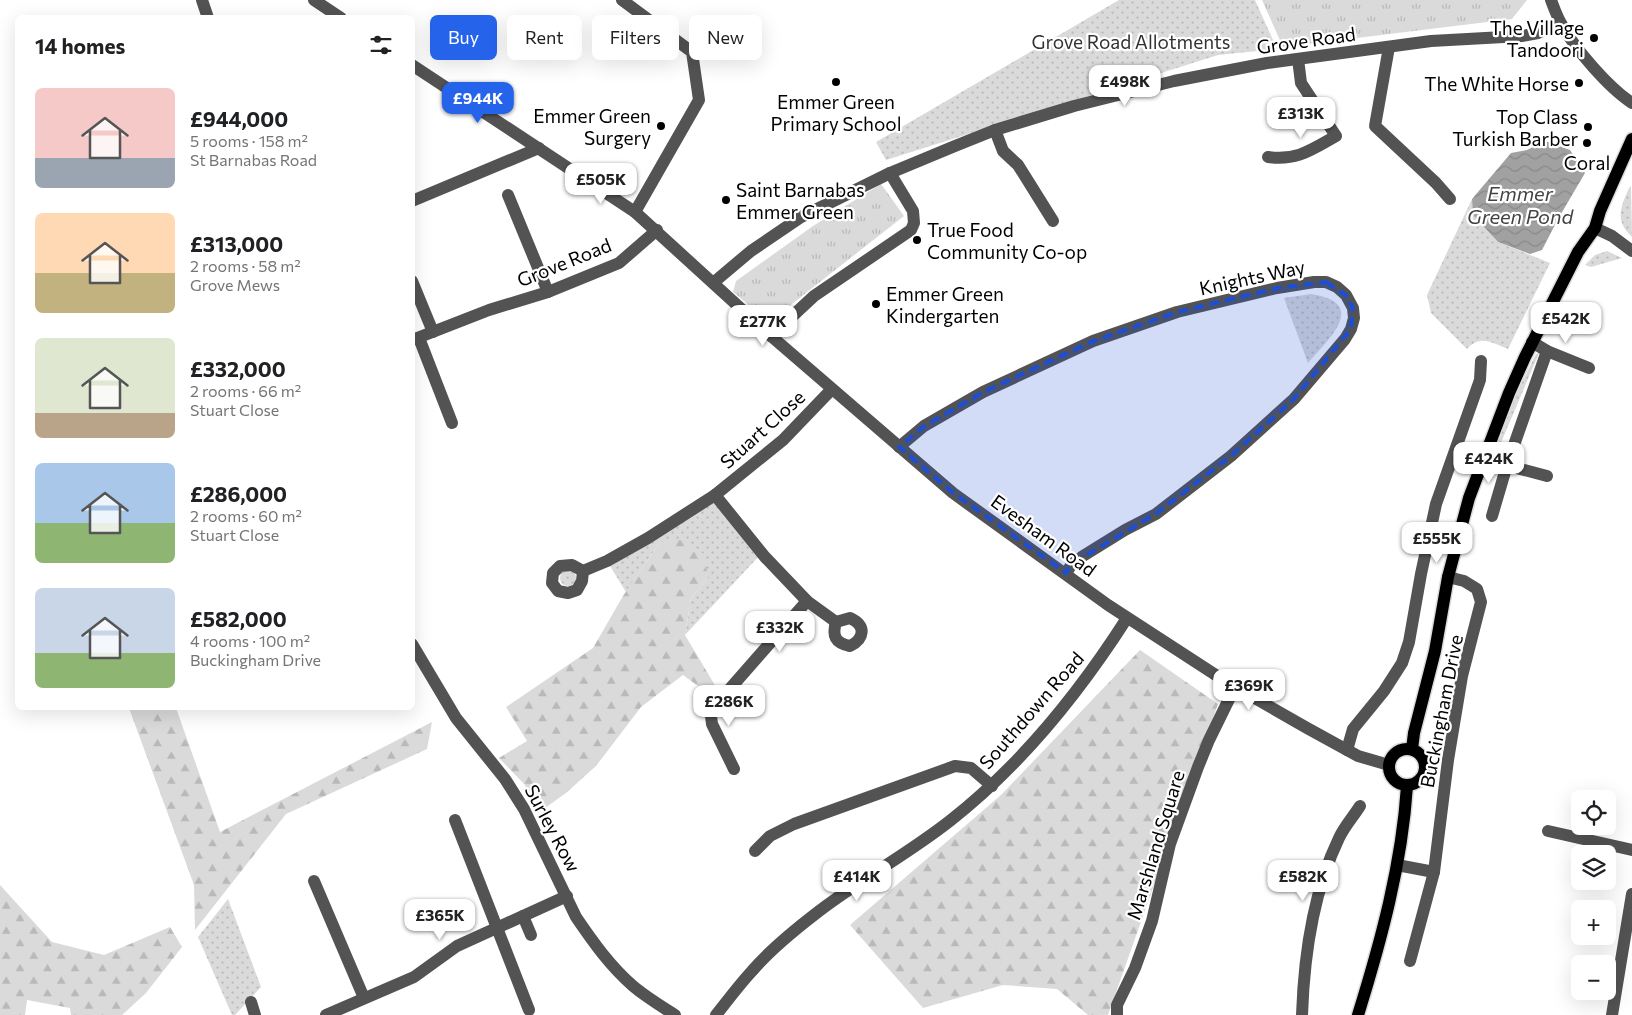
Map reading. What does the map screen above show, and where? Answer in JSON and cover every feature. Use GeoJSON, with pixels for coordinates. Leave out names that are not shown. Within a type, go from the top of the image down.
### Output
{"type":"FeatureCollection","features":[{"type":"Feature","properties":{"kind":"main road","name":"Buckingham Drive"},"geometry":{"type":"LineString","coordinates":[[1412,750],[1414,733],[1435,651],[1448,577],[1469,498],[1483,459],[1509,393],[1532,342],[1578,252],[1595,228],[1600,211],[1632,139]]}},
{"type":"Feature","properties":{"kind":"main road"},"geometry":{"type":"LineString","coordinates":[[1399,750],[1412,750],[1422,756],[1425,768],[1421,780],[1416,784],[1407,786],[1394,780],[1389,771],[1389,765],[1390,759],[1399,750]]}},
{"type":"Feature","properties":{"kind":"main road","name":"Buckingham Drive"},"geometry":{"type":"LineString","coordinates":[[1358,1015],[1397,865],[1406,811],[1407,786]]}},
{"type":"Feature","properties":{"kind":"street"},"geometry":{"type":"LineString","coordinates":[[202,0],[207,15]]}},
{"type":"Feature","properties":{"kind":"street"},"geometry":{"type":"LineString","coordinates":[[314,0],[336,15]]}},
{"type":"Feature","properties":{"kind":"street"},"geometry":{"type":"LineString","coordinates":[[622,0],[692,52],[699,100],[635,212]]}},
{"type":"Feature","properties":{"kind":"street"},"geometry":{"type":"LineString","coordinates":[[1551,0],[1560,22],[1572,40],[1605,80],[1632,103]]}},
{"type":"Feature","properties":{"kind":"street","name":"Grove Road"},"geometry":{"type":"LineString","coordinates":[[713,284],[751,251],[801,216],[890,173],[995,130],[1074,106],[1174,81],[1267,63],[1431,41],[1522,36],[1538,33],[1560,22]]}},
{"type":"Feature","properties":{"kind":"street"},"geometry":{"type":"LineString","coordinates":[[1389,47],[1375,126],[1436,183],[1450,199]]}},
{"type":"Feature","properties":{"kind":"street"},"geometry":{"type":"LineString","coordinates":[[1268,157],[1283,159],[1299,156],[1336,136],[1301,83],[1298,59]]}},
{"type":"Feature","properties":{"kind":"street"},"geometry":{"type":"LineString","coordinates":[[415,67],[635,212],[657,230],[713,284]]}},
{"type":"Feature","properties":{"kind":"street"},"geometry":{"type":"LineString","coordinates":[[995,130],[1003,151],[1018,164],[1052,221]]}},
{"type":"Feature","properties":{"kind":"street"},"geometry":{"type":"LineString","coordinates":[[415,200],[539,148]]}},
{"type":"Feature","properties":{"kind":"street"},"geometry":{"type":"LineString","coordinates":[[771,336],[814,296],[911,230],[914,223],[913,211],[890,173]]}},
{"type":"Feature","properties":{"kind":"street"},"geometry":{"type":"LineString","coordinates":[[508,195],[548,292]]}},
{"type":"Feature","properties":{"kind":"street"},"geometry":{"type":"LineString","coordinates":[[1595,228],[1612,236],[1632,251]]}},
{"type":"Feature","properties":{"kind":"street","name":"Grove Road"},"geometry":{"type":"LineString","coordinates":[[452,423],[416,339],[490,310],[548,292],[619,263],[657,230]]}},
{"type":"Feature","properties":{"kind":"street","name":"Knights Way"},"geometry":{"type":"LineString","coordinates":[[899,447],[924,426],[983,392],[1093,340],[1177,312],[1277,288],[1326,282],[1337,287],[1346,295],[1353,308],[1354,318],[1351,329],[1345,339],[1294,399],[1231,456],[1156,514],[1124,530],[1083,556],[1072,564],[1066,574]]}},
{"type":"Feature","properties":{"kind":"street","name":"Evesham Road"},"geometry":{"type":"LineString","coordinates":[[713,284],[953,493],[1127,618],[1235,687],[1347,750],[1358,756],[1389,765]]}},
{"type":"Feature","properties":{"kind":"street"},"geometry":{"type":"LineString","coordinates":[[415,287],[433,332]]}},
{"type":"Feature","properties":{"kind":"street"},"geometry":{"type":"LineString","coordinates":[[1532,342],[1547,351],[1589,368]]}},
{"type":"Feature","properties":{"kind":"street"},"geometry":{"type":"LineString","coordinates":[[1492,516],[1507,465],[1547,351]]}},
{"type":"Feature","properties":{"kind":"street"},"geometry":{"type":"LineString","coordinates":[[1347,750],[1353,729],[1393,677],[1402,663],[1410,642],[1421,574],[1436,504],[1480,380],[1482,361]]}},
{"type":"Feature","properties":{"kind":"street","name":"Stuart Close"},"geometry":{"type":"LineString","coordinates":[[584,571],[607,561],[648,538],[715,495],[783,440],[832,389]]}},
{"type":"Feature","properties":{"kind":"street"},"geometry":{"type":"LineString","coordinates":[[1483,459],[1547,476]]}},
{"type":"Feature","properties":{"kind":"street","name":"Stuart Close"},"geometry":{"type":"LineString","coordinates":[[715,495],[765,556],[807,601],[836,622]]}},
{"type":"Feature","properties":{"kind":"street","name":"Buckingham Drive"},"geometry":{"type":"LineString","coordinates":[[1410,961],[1434,872],[1448,760],[1461,685],[1481,602],[1476,589],[1464,581],[1448,577]]}},
{"type":"Feature","properties":{"kind":"street"},"geometry":{"type":"LineString","coordinates":[[734,769],[712,724],[713,708],[807,601]]}},
{"type":"Feature","properties":{"kind":"street","name":"Southdown Road"},"geometry":{"type":"LineString","coordinates":[[755,851],[770,836],[794,824],[955,766],[971,768],[992,786],[1075,692],[1127,618]]}},
{"type":"Feature","properties":{"kind":"street","name":"Surley Row"},"geometry":{"type":"LineString","coordinates":[[415,649],[456,718],[505,779],[524,809],[576,917],[600,951],[634,987],[675,1015]]}},
{"type":"Feature","properties":{"kind":"street","name":"Marshland Square"},"geometry":{"type":"LineString","coordinates":[[1117,1015],[1116,1005],[1136,968],[1152,921],[1170,844],[1194,775],[1208,740],[1235,687]]}},
{"type":"Feature","properties":{"kind":"street"},"geometry":{"type":"LineString","coordinates":[[716,1015],[752,970],[783,940],[816,914],[937,831],[992,786]]}},
{"type":"Feature","properties":{"kind":"street"},"geometry":{"type":"LineString","coordinates":[[1302,1015],[1303,990],[1312,930],[1323,876],[1339,836],[1360,806]]}},
{"type":"Feature","properties":{"kind":"street"},"geometry":{"type":"LineString","coordinates":[[455,820],[529,1010]]}},
{"type":"Feature","properties":{"kind":"street"},"geometry":{"type":"LineString","coordinates":[[1548,831],[1632,850]]}},
{"type":"Feature","properties":{"kind":"street"},"geometry":{"type":"LineString","coordinates":[[1397,865],[1434,872]]}},
{"type":"Feature","properties":{"kind":"street"},"geometry":{"type":"LineString","coordinates":[[314,881],[364,998]]}},
{"type":"Feature","properties":{"kind":"street"},"geometry":{"type":"LineString","coordinates":[[1612,1015],[1632,894]]}},
{"type":"Feature","properties":{"kind":"street"},"geometry":{"type":"LineString","coordinates":[[326,1015],[414,977],[457,946],[567,896]]}},
{"type":"Feature","properties":{"kind":"street"},"geometry":{"type":"LineString","coordinates":[[523,916],[531,935]]}},
{"type":"Feature","properties":{"kind":"street"},"geometry":{"type":"LineString","coordinates":[[251,1002],[255,1015]]}},
{"type":"Feature","properties":{"kind":"highlighted area"},"geometry":{"type":"Polygon","coordinates":[[[1326,282],[1346,295],[1353,308],[1351,329],[1294,399],[1231,456],[1156,514],[1072,564],[1066,573],[953,493],[899,447],[924,426],[983,392],[1093,341],[1177,312],[1277,288],[1326,282]]]}},
{"type":"Feature","properties":{"kind":"green space","name":"Grove Road Allotments"},"geometry":{"type":"Polygon","coordinates":[[[1119,0],[1255,0],[1277,49],[1218,55],[886,160],[876,142],[1119,0]]]}},
{"type":"Feature","properties":{"kind":"green space"},"geometry":{"type":"Polygon","coordinates":[[[1262,0],[1527,0],[1512,19],[1283,47],[1262,0]]]}},
{"type":"Feature","properties":{"kind":"green space"},"geometry":{"type":"Polygon","coordinates":[[[881,184],[904,216],[769,322],[733,292],[736,281],[813,226],[881,184]]]}},
{"type":"Feature","properties":{"kind":"green space"},"geometry":{"type":"Polygon","coordinates":[[[1631,186],[1632,237],[1626,231],[1621,219],[1622,207],[1631,186]]]}},
{"type":"Feature","properties":{"kind":"green space"},"geometry":{"type":"Polygon","coordinates":[[[1472,199],[1473,215],[1498,242],[1550,263],[1508,349],[1492,342],[1482,341],[1472,344],[1467,349],[1431,313],[1427,295],[1472,199]]]}},
{"type":"Feature","properties":{"kind":"green space"},"geometry":{"type":"Polygon","coordinates":[[[1607,251],[1622,258],[1591,267],[1585,265],[1595,255],[1607,251]]]}},
{"type":"Feature","properties":{"kind":"green space"},"geometry":{"type":"Polygon","coordinates":[[[1311,294],[1328,299],[1338,305],[1341,313],[1340,322],[1334,333],[1308,363],[1284,298],[1311,294]]]}},
{"type":"Feature","properties":{"kind":"green space"},"geometry":{"type":"Polygon","coordinates":[[[1539,353],[1497,452],[1495,448],[1517,392],[1536,354],[1539,353]]]}},
{"type":"Feature","properties":{"kind":"green space"},"geometry":{"type":"Polygon","coordinates":[[[715,495],[762,553],[685,635],[691,598],[708,578],[660,542],[626,592],[607,561],[715,495]]]}},
{"type":"Feature","properties":{"kind":"green space"},"geometry":{"type":"Polygon","coordinates":[[[680,540],[704,554],[708,578],[691,598],[685,635],[719,692],[713,697],[683,675],[641,707],[596,766],[566,793],[538,813],[525,785],[499,758],[527,741],[506,707],[593,648],[623,596],[660,542],[680,540]]]}},
{"type":"Feature","properties":{"kind":"green space"},"geometry":{"type":"Polygon","coordinates":[[[565,570],[571,570],[576,575],[574,584],[565,586],[560,581],[560,575],[565,570]]]}},
{"type":"Feature","properties":{"kind":"green space"},"geometry":{"type":"Polygon","coordinates":[[[1140,650],[1218,704],[1108,1015],[1088,1015],[1057,989],[1003,985],[923,1008],[850,925],[1001,795],[1140,650]]]}},
{"type":"Feature","properties":{"kind":"green space"},"geometry":{"type":"Polygon","coordinates":[[[130,710],[177,710],[220,832],[432,722],[427,749],[286,814],[195,930],[194,885],[130,710]]]}},
{"type":"Feature","properties":{"kind":"green space"},"geometry":{"type":"Polygon","coordinates":[[[0,885],[52,942],[104,955],[170,927],[182,947],[146,993],[122,1015],[71,1015],[70,1008],[27,1000],[25,1015],[0,1015],[0,885]]]}},
{"type":"Feature","properties":{"kind":"green space"},"geometry":{"type":"Polygon","coordinates":[[[228,899],[261,987],[235,1015],[232,1015],[198,937],[228,899]]]}},
{"type":"Feature","properties":{"kind":"water","name":"Emmer Green Pond"},"geometry":{"type":"Polygon","coordinates":[[[1545,141],[1570,150],[1585,173],[1542,250],[1530,254],[1498,242],[1473,215],[1472,199],[1511,153],[1527,150],[1545,141]]]}},
{"type":"Feature","properties":{"kind":"place","name":"The Village Tandoori"},"geometry":{"type":"Point","coordinates":[1594,38]}},
{"type":"Feature","properties":{"kind":"place","name":"Emmer Green Primary School"},"geometry":{"type":"Point","coordinates":[836,82]}},
{"type":"Feature","properties":{"kind":"place","name":"The White Horse"},"geometry":{"type":"Point","coordinates":[1579,83]}},
{"type":"Feature","properties":{"kind":"place","name":"Emmer Green Surgery"},"geometry":{"type":"Point","coordinates":[661,126]}},
{"type":"Feature","properties":{"kind":"place","name":"Top Class Turkish Barber"},"geometry":{"type":"Point","coordinates":[1588,127]}},
{"type":"Feature","properties":{"kind":"place","name":"Coral"},"geometry":{"type":"Point","coordinates":[1587,143]}},
{"type":"Feature","properties":{"kind":"place","name":"Saint Barnabas Emmer Green"},"geometry":{"type":"Point","coordinates":[726,200]}},
{"type":"Feature","properties":{"kind":"place","name":"True Food Community Co-op"},"geometry":{"type":"Point","coordinates":[917,240]}},
{"type":"Feature","properties":{"kind":"place","name":"Emmer Green Kindergarten"},"geometry":{"type":"Point","coordinates":[876,304]}}]}
